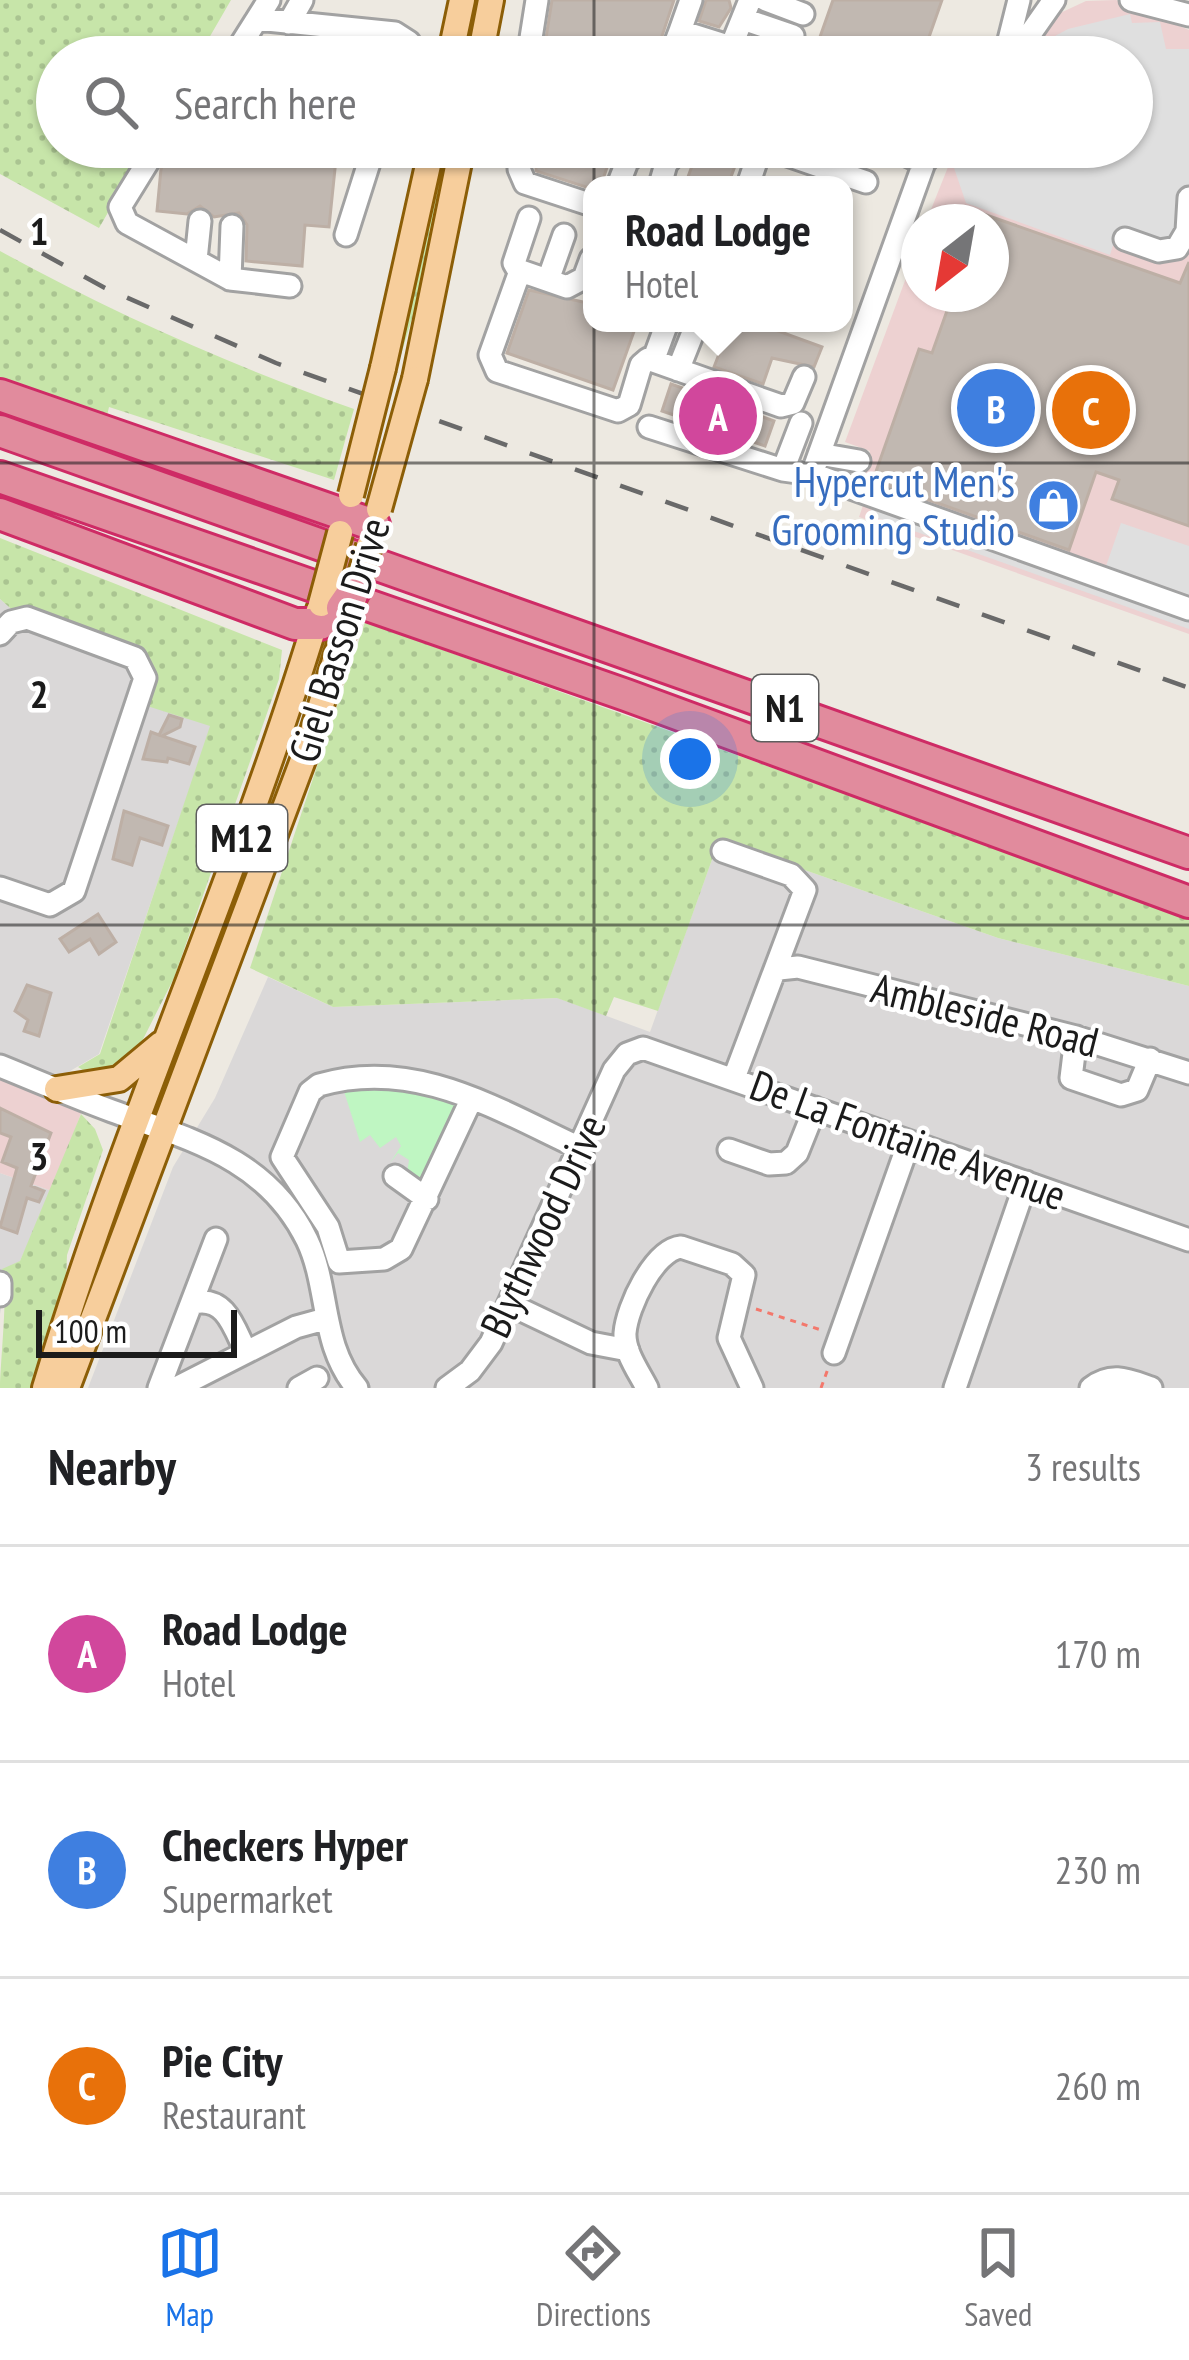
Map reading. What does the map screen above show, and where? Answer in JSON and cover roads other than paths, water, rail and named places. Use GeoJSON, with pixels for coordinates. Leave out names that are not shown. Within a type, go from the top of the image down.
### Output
{"type":"FeatureCollection","features":[{"type":"Feature","properties":{"kind":"highway"},"geometry":{"type":"LineString","coordinates":[[0,395],[360,520]]}},
{"type":"Feature","properties":{"kind":"highway","name":"N1"},"geometry":{"type":"LineString","coordinates":[[0,431],[1189,853]]}},
{"type":"Feature","properties":{"kind":"highway","name":"N1"},"geometry":{"type":"LineString","coordinates":[[0,477],[626,695],[1189,902]]}},
{"type":"Feature","properties":{"kind":"highway"},"geometry":{"type":"LineString","coordinates":[[0,514],[295,624],[337,607]]}},
{"type":"Feature","properties":{"kind":"main road"},"geometry":{"type":"LineString","coordinates":[[454,36],[462,0]]}},
{"type":"Feature","properties":{"kind":"main road"},"geometry":{"type":"LineString","coordinates":[[484,36],[491,0]]}},
{"type":"Feature","properties":{"kind":"main road","name":"Giel Basson Drive"},"geometry":{"type":"LineString","coordinates":[[45,1388],[91,1238],[337,607],[360,520],[383,368],[427,168]]}},
{"type":"Feature","properties":{"kind":"main road","name":"Giel Basson Drive"},"geometry":{"type":"LineString","coordinates":[[67,1388],[315,728],[337,607],[360,520],[415,379],[458,168]]}},
{"type":"Feature","properties":{"kind":"main road"},"geometry":{"type":"LineString","coordinates":[[57,1089],[119,1079],[167,1038]]}},
{"type":"Feature","properties":{"kind":"street"},"geometry":{"type":"LineString","coordinates":[[289,22],[302,0]]}},
{"type":"Feature","properties":{"kind":"street"},"geometry":{"type":"LineString","coordinates":[[531,36],[537,0]]}},
{"type":"Feature","properties":{"kind":"street"},"geometry":{"type":"LineString","coordinates":[[678,36],[691,0]]}},
{"type":"Feature","properties":{"kind":"street"},"geometry":{"type":"LineString","coordinates":[[766,0],[803,14]]}},
{"type":"Feature","properties":{"kind":"street"},"geometry":{"type":"LineString","coordinates":[[1010,36],[1019,0]]}},
{"type":"Feature","properties":{"kind":"street"},"geometry":{"type":"LineString","coordinates":[[1029,36],[1054,0]]}},
{"type":"Feature","properties":{"kind":"street"},"geometry":{"type":"LineString","coordinates":[[1131,0],[1179,12],[1189,26]]}},
{"type":"Feature","properties":{"kind":"street"},"geometry":{"type":"LineString","coordinates":[[246,36],[263,10],[289,22],[400,36]]}},
{"type":"Feature","properties":{"kind":"street"},"geometry":{"type":"LineString","coordinates":[[747,10],[791,36]]}},
{"type":"Feature","properties":{"kind":"street"},"geometry":{"type":"LineString","coordinates":[[680,31],[692,36]]}},
{"type":"Feature","properties":{"kind":"street"},"geometry":{"type":"LineString","coordinates":[[145,168],[120,212],[127,223],[230,278],[290,286]]}},
{"type":"Feature","properties":{"kind":"street"},"geometry":{"type":"LineString","coordinates":[[346,235],[367,168]]}},
{"type":"Feature","properties":{"kind":"street"},"geometry":{"type":"LineString","coordinates":[[519,168],[525,183],[583,202]]}},
{"type":"Feature","properties":{"kind":"street"},"geometry":{"type":"LineString","coordinates":[[816,464],[925,168]]}},
{"type":"Feature","properties":{"kind":"street"},"geometry":{"type":"LineString","coordinates":[[853,178],[866,182]]}},
{"type":"Feature","properties":{"kind":"street"},"geometry":{"type":"LineString","coordinates":[[1125,239],[1160,251],[1177,248],[1187,231],[1189,198]]}},
{"type":"Feature","properties":{"kind":"street"},"geometry":{"type":"LineString","coordinates":[[162,242],[165,218]]}},
{"type":"Feature","properties":{"kind":"street"},"geometry":{"type":"LineString","coordinates":[[529,218],[514,262],[520,271],[575,286],[583,273]]}},
{"type":"Feature","properties":{"kind":"street"},"geometry":{"type":"LineString","coordinates":[[196,260],[200,221]]}},
{"type":"Feature","properties":{"kind":"street"},"geometry":{"type":"LineString","coordinates":[[230,278],[232,226]]}},
{"type":"Feature","properties":{"kind":"street"},"geometry":{"type":"LineString","coordinates":[[548,280],[564,235]]}},
{"type":"Feature","properties":{"kind":"street"},"geometry":{"type":"LineString","coordinates":[[520,271],[490,355],[497,370],[618,411],[629,405],[640,365],[653,361],[781,406],[793,403],[804,377]]}},
{"type":"Feature","properties":{"kind":"street"},"geometry":{"type":"LineString","coordinates":[[653,361],[664,332]]}},
{"type":"Feature","properties":{"kind":"street"},"geometry":{"type":"LineString","coordinates":[[678,370],[692,335]]}},
{"type":"Feature","properties":{"kind":"street"},"geometry":{"type":"LineString","coordinates":[[783,470],[801,423]]}},
{"type":"Feature","properties":{"kind":"street"},"geometry":{"type":"LineString","coordinates":[[649,427],[783,470],[859,461]]}},
{"type":"Feature","properties":{"kind":"street"},"geometry":{"type":"LineString","coordinates":[[816,464],[1189,609]]}},
{"type":"Feature","properties":{"kind":"street"},"geometry":{"type":"LineString","coordinates":[[0,889],[50,905],[74,891],[145,678],[141,665],[126,654],[27,618],[5,628]]}},
{"type":"Feature","properties":{"kind":"street"},"geometry":{"type":"LineString","coordinates":[[723,851],[803,884],[804,898],[734,1078]]}},
{"type":"Feature","properties":{"kind":"street","name":"Ambleside Road"},"geometry":{"type":"LineString","coordinates":[[779,969],[798,967],[1076,1037],[1189,1073]]}},
{"type":"Feature","properties":{"kind":"street"},"geometry":{"type":"LineString","coordinates":[[1076,1037],[1071,1078],[1121,1095],[1137,1090],[1150,1059]]}},
{"type":"Feature","properties":{"kind":"street","name":"De La Fontaine Avenue"},"geometry":{"type":"LineString","coordinates":[[627,1054],[643,1048],[662,1051],[1189,1240]]}},
{"type":"Feature","properties":{"kind":"street","name":"Blythwood Drive"},"geometry":{"type":"LineString","coordinates":[[447,1388],[483,1355],[511,1305],[614,1070],[627,1054]]}},
{"type":"Feature","properties":{"kind":"street"},"geometry":{"type":"LineString","coordinates":[[0,1066],[229,1155],[272,1189],[308,1243],[325,1319],[352,1385]]}},
{"type":"Feature","properties":{"kind":"street"},"geometry":{"type":"LineString","coordinates":[[472,1098],[401,1249],[384,1258],[345,1265],[336,1256],[328,1227],[288,1171],[284,1148],[310,1092],[329,1082],[421,1078],[472,1098],[580,1148]]}},
{"type":"Feature","properties":{"kind":"street"},"geometry":{"type":"LineString","coordinates":[[729,1150],[769,1164],[786,1163],[797,1153],[815,1108]]}},
{"type":"Feature","properties":{"kind":"street"},"geometry":{"type":"LineString","coordinates":[[837,1345],[909,1142]]}},
{"type":"Feature","properties":{"kind":"street"},"geometry":{"type":"LineString","coordinates":[[395,1176],[428,1198]]}},
{"type":"Feature","properties":{"kind":"street"},"geometry":{"type":"LineString","coordinates":[[955,1388],[1026,1182]]}},
{"type":"Feature","properties":{"kind":"street"},"geometry":{"type":"LineString","coordinates":[[159,1388],[216,1239]]}},
{"type":"Feature","properties":{"kind":"street"},"geometry":{"type":"LineString","coordinates":[[647,1388],[628,1350],[628,1322],[657,1259],[681,1246],[738,1268],[746,1283],[729,1338],[752,1388]]}},
{"type":"Feature","properties":{"kind":"street"},"geometry":{"type":"LineString","coordinates":[[194,1303],[208,1300],[222,1307],[246,1352]]}},
{"type":"Feature","properties":{"kind":"street"},"geometry":{"type":"LineString","coordinates":[[511,1305],[604,1348],[628,1350]]}},
{"type":"Feature","properties":{"kind":"street"},"geometry":{"type":"LineString","coordinates":[[176,1388],[325,1319]]}},
{"type":"Feature","properties":{"kind":"street"},"geometry":{"type":"LineString","coordinates":[[1091,1388],[1107,1378],[1123,1378],[1151,1388]]}},
{"type":"Feature","properties":{"kind":"railway"},"geometry":{"type":"LineString","coordinates":[[0,230],[105,288],[276,363],[1189,688]]}},
{"type":"Feature","properties":{"kind":"place","name":"Checkers Hyper"},"geometry":{"type":"Point","coordinates":[996,408]}},
{"type":"Feature","properties":{"kind":"place","name":"Pie City"},"geometry":{"type":"Point","coordinates":[1091,410]}},
{"type":"Feature","properties":{"kind":"place","name":"Road Lodge"},"geometry":{"type":"Point","coordinates":[718,416]}},
{"type":"Feature","properties":{"kind":"place","name":"Hypercut Men's Grooming Studio"},"geometry":{"type":"Point","coordinates":[1054,506]}}]}
